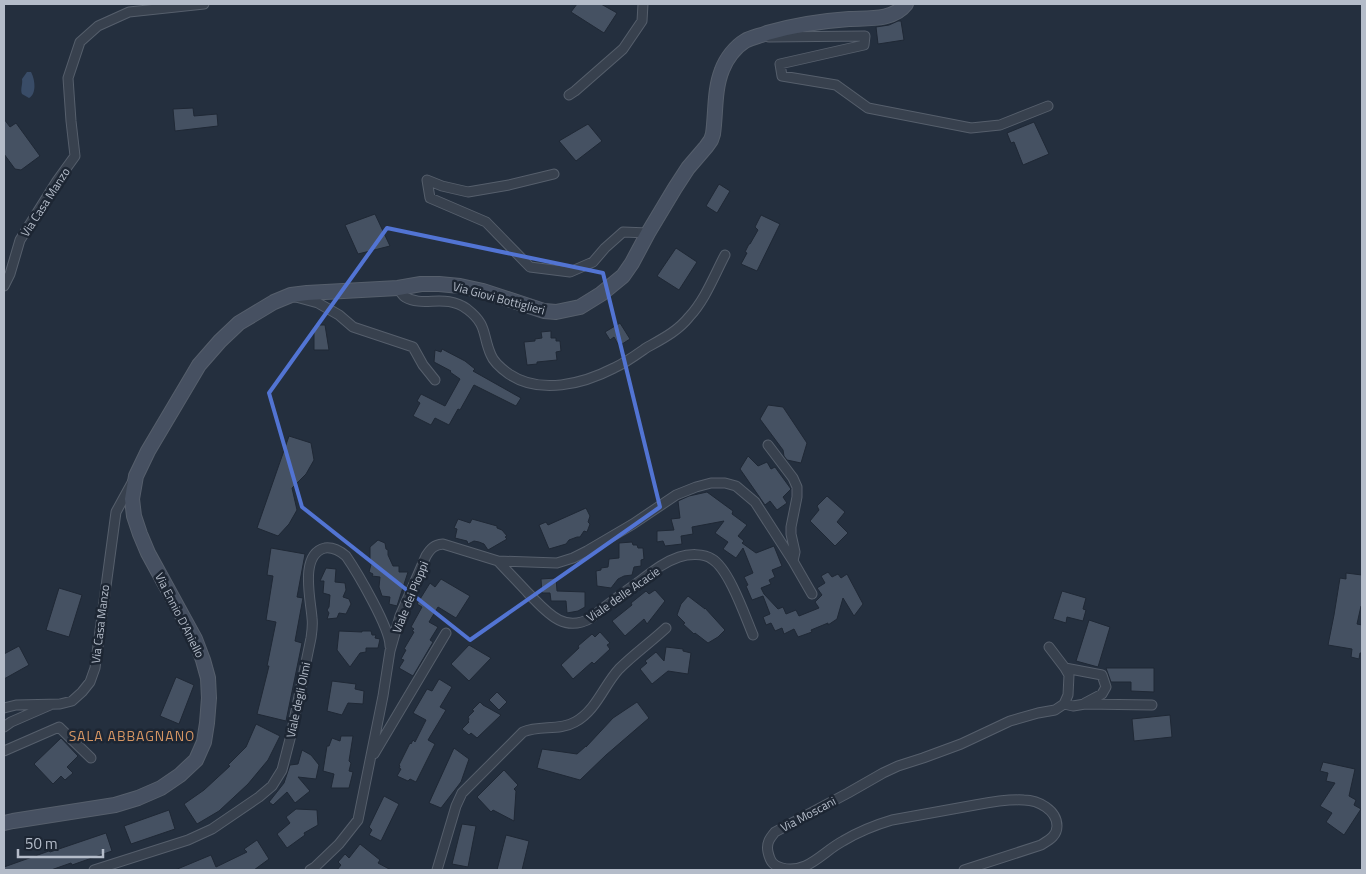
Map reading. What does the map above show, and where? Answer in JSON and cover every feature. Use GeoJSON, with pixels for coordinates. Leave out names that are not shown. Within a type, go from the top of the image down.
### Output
{"type":"FeatureCollection","features":[{"type":"Feature","properties":{"kind":"street","name":"Via Casa Manzo"},"geometry":{"type":"LineString","coordinates":[[4,286],[10,274],[20,240],[75,156],[68,78],[80,42],[98,26],[129,12],[204,4]]}},
{"type":"Feature","properties":{"kind":"street"},"geometry":{"type":"LineString","coordinates":[[570,95],[623,49],[642,21],[643,4]]}},
{"type":"Feature","properties":{"kind":"street","name":"Via Giovi Bottiglieri"},"geometry":{"type":"LineString","coordinates":[[136,476],[148,451],[204,359],[239,323],[274,302],[291,295],[398,288],[421,284],[460,286],[483,291],[544,312],[569,310],[591,301],[623,276],[688,168],[711,140],[722,70],[729,56],[737,47],[757,37],[803,24],[885,17],[900,11],[906,4]]}},
{"type":"Feature","properties":{"kind":"street"},"geometry":{"type":"LineString","coordinates":[[757,37],[865,36],[864,45],[780,64],[782,76],[836,84],[868,108],[972,128],[1000,125],[1048,106]]}},
{"type":"Feature","properties":{"kind":"street"},"geometry":{"type":"LineString","coordinates":[[554,174],[468,192],[442,186],[427,180],[430,198],[486,222],[530,267],[570,272],[593,262],[623,232],[648,233]]}},
{"type":"Feature","properties":{"kind":"street"},"geometry":{"type":"LineString","coordinates":[[398,288],[404,296],[415,300],[450,301],[466,308],[480,322],[491,356],[496,363],[522,381],[555,386],[576,383],[615,368],[680,327],[699,305],[725,255]]}},
{"type":"Feature","properties":{"kind":"street"},"geometry":{"type":"LineString","coordinates":[[291,295],[318,303],[339,315],[353,327],[413,347],[423,365],[435,380]]}},
{"type":"Feature","properties":{"kind":"street","name":"Viale dei Pioppi"},"geometry":{"type":"LineString","coordinates":[[768,445],[793,478],[797,487],[791,527],[795,552],[793,561]]}},
{"type":"Feature","properties":{"kind":"street","name":"Via Casa Manzo"},"geometry":{"type":"LineString","coordinates":[[4,708],[16,704],[60,704],[72,700],[90,682],[95,668],[116,512],[128,487],[136,476]]}},
{"type":"Feature","properties":{"kind":"street","name":"Via Ennio D'Aniello"},"geometry":{"type":"LineString","coordinates":[[4,823],[115,805],[138,798],[160,788],[180,775],[196,760],[204,742],[209,698],[208,678],[195,640],[140,534],[134,516],[132,499],[136,476]]}},
{"type":"Feature","properties":{"kind":"street","name":"Viale dei Pioppi"},"geometry":{"type":"LineString","coordinates":[[310,870],[316,867],[339,844],[358,820],[390,651],[400,616],[426,556],[435,545],[443,544],[498,561],[557,563],[573,558],[634,524],[676,495],[711,483],[725,483],[736,486],[755,502],[812,594]]}},
{"type":"Feature","properties":{"kind":"street","name":"Viale degli Olmi"},"geometry":{"type":"LineString","coordinates":[[94,870],[188,840],[212,829],[272,786],[282,770],[311,638],[313,621],[308,578],[314,555],[320,550],[333,548],[340,551],[352,565],[388,632],[390,651]]}},
{"type":"Feature","properties":{"kind":"street","name":"Viale delle Acacie"},"geometry":{"type":"LineString","coordinates":[[498,561],[547,612],[562,622],[571,624],[580,623],[591,618],[656,569],[671,561],[689,555],[712,558],[725,573],[753,635]]}},
{"type":"Feature","properties":{"kind":"street"},"geometry":{"type":"LineString","coordinates":[[437,870],[456,806],[462,793],[523,732],[530,729],[563,727],[583,717],[601,696],[618,670],[666,628]]}},
{"type":"Feature","properties":{"kind":"street"},"geometry":{"type":"LineString","coordinates":[[370,761],[446,633]]}},
{"type":"Feature","properties":{"kind":"street"},"geometry":{"type":"LineString","coordinates":[[1049,647],[1069,675],[1068,695],[1064,704],[1073,706],[1085,704],[1152,705]]}},
{"type":"Feature","properties":{"kind":"street"},"geometry":{"type":"LineString","coordinates":[[1065,668],[1102,675],[1106,687],[1102,694],[1085,704]]}},
{"type":"Feature","properties":{"kind":"street"},"geometry":{"type":"LineString","coordinates":[[4,727],[52,704]]}},
{"type":"Feature","properties":{"kind":"street","name":"Via Moscani"},"geometry":{"type":"LineString","coordinates":[[964,870],[1041,845],[1050,840],[1056,834],[1057,827],[1054,813],[1031,800],[1002,800],[892,820],[875,825],[842,841],[803,868],[789,870],[779,868],[773,864],[767,849],[768,840],[776,832],[898,766],[961,744],[1010,721],[1055,710],[1064,704]]}},
{"type":"Feature","properties":{"kind":"street"},"geometry":{"type":"LineString","coordinates":[[4,751],[59,727],[91,758]]}},
{"type":"Feature","properties":{"kind":"highlighted area"},"geometry":{"type":"Polygon","coordinates":[[[387,228],[603,273],[660,507],[470,640],[302,507],[269,393],[387,228]]]}},
{"type":"Feature","properties":{"kind":"water"},"geometry":{"type":"Polygon","coordinates":[[[27,72],[31,72],[34,78],[34,90],[29,98],[22,94],[21,90],[22,79],[27,72]]]}},
{"type":"Feature","properties":{"kind":"building"},"geometry":{"type":"Polygon","coordinates":[[[577,4],[601,4],[617,13],[604,33],[571,12],[577,4]]]}},
{"type":"Feature","properties":{"kind":"building"},"geometry":{"type":"Polygon","coordinates":[[[901,21],[904,40],[878,44],[876,27],[901,21]]]}},
{"type":"Feature","properties":{"kind":"building"},"geometry":{"type":"Polygon","coordinates":[[[193,108],[194,116],[217,114],[218,126],[175,131],[173,109],[193,108]]]}},
{"type":"Feature","properties":{"kind":"building"},"geometry":{"type":"Polygon","coordinates":[[[4,119],[10,127],[16,123],[40,156],[21,170],[15,169],[4,154],[4,119]]]}},
{"type":"Feature","properties":{"kind":"building"},"geometry":{"type":"Polygon","coordinates":[[[1034,122],[1049,154],[1023,165],[1014,142],[1011,143],[1007,133],[1034,122]]]}},
{"type":"Feature","properties":{"kind":"building"},"geometry":{"type":"Polygon","coordinates":[[[588,124],[602,141],[576,161],[559,141],[588,124]]]}},
{"type":"Feature","properties":{"kind":"building"},"geometry":{"type":"Polygon","coordinates":[[[719,184],[730,191],[717,213],[706,206],[719,184]]]}},
{"type":"Feature","properties":{"kind":"building"},"geometry":{"type":"Polygon","coordinates":[[[375,214],[390,246],[358,254],[345,225],[375,214]]]}},
{"type":"Feature","properties":{"kind":"building"},"geometry":{"type":"Polygon","coordinates":[[[761,215],[780,224],[757,271],[741,264],[749,244],[758,230],[755,227],[761,215]]]}},
{"type":"Feature","properties":{"kind":"building"},"geometry":{"type":"Polygon","coordinates":[[[676,248],[697,262],[679,290],[657,276],[676,248]]]}},
{"type":"Feature","properties":{"kind":"building"},"geometry":{"type":"Polygon","coordinates":[[[620,323],[630,339],[619,346],[614,337],[610,340],[605,332],[620,323]]]}},
{"type":"Feature","properties":{"kind":"building"},"geometry":{"type":"Polygon","coordinates":[[[314,325],[325,325],[329,350],[314,350],[314,325]]]}},
{"type":"Feature","properties":{"kind":"building"},"geometry":{"type":"Polygon","coordinates":[[[551,331],[551,338],[556,338],[556,341],[560,341],[561,351],[556,352],[557,360],[527,365],[524,342],[535,341],[535,339],[542,338],[541,332],[551,331]]]}},
{"type":"Feature","properties":{"kind":"building"},"geometry":{"type":"Polygon","coordinates":[[[442,349],[465,361],[475,369],[473,371],[521,398],[516,406],[474,385],[449,425],[435,418],[431,425],[413,416],[420,403],[417,401],[421,394],[445,406],[460,379],[451,371],[434,362],[435,350],[441,352],[442,349]]]}},
{"type":"Feature","properties":{"kind":"building"},"geometry":{"type":"Polygon","coordinates":[[[768,405],[783,407],[807,443],[801,463],[787,460],[783,450],[760,419],[768,405]]]}},
{"type":"Feature","properties":{"kind":"building"},"geometry":{"type":"Polygon","coordinates":[[[289,436],[311,443],[314,460],[306,474],[292,488],[297,510],[289,524],[278,536],[257,528],[289,436]]]}},
{"type":"Feature","properties":{"kind":"building"},"geometry":{"type":"Polygon","coordinates":[[[748,456],[758,466],[767,462],[771,469],[775,467],[791,489],[783,497],[787,503],[777,510],[770,501],[765,505],[740,469],[748,456]]]}},
{"type":"Feature","properties":{"kind":"building"},"geometry":{"type":"Polygon","coordinates":[[[707,492],[733,511],[732,514],[747,525],[738,536],[744,541],[742,543],[756,553],[774,546],[782,566],[772,570],[775,577],[769,580],[771,584],[761,588],[778,609],[783,607],[786,614],[796,610],[799,616],[819,608],[815,602],[822,595],[817,588],[825,583],[821,576],[828,572],[832,577],[838,574],[841,578],[847,574],[863,604],[854,616],[843,598],[837,619],[828,625],[828,623],[798,637],[794,629],[784,634],[782,628],[775,631],[771,623],[766,625],[763,617],[770,614],[763,596],[752,600],[746,586],[748,585],[744,577],[753,573],[743,548],[736,558],[723,549],[728,542],[715,533],[724,521],[692,527],[693,534],[681,536],[682,544],[665,546],[663,541],[657,542],[657,531],[674,530],[671,519],[680,518],[678,501],[689,496],[707,492]]]}},
{"type":"Feature","properties":{"kind":"building"},"geometry":{"type":"Polygon","coordinates":[[[827,496],[845,512],[837,522],[848,533],[835,546],[810,521],[819,510],[817,506],[827,496]]]}},
{"type":"Feature","properties":{"kind":"building"},"geometry":{"type":"Polygon","coordinates":[[[586,508],[590,516],[587,532],[584,531],[580,537],[569,540],[566,544],[549,549],[539,525],[546,522],[548,525],[586,508]]]}},
{"type":"Feature","properties":{"kind":"building"},"geometry":{"type":"Polygon","coordinates":[[[458,519],[470,523],[472,519],[497,526],[507,536],[505,537],[507,539],[488,550],[484,544],[479,542],[474,541],[468,544],[467,541],[455,538],[457,529],[454,528],[458,519]]]}},
{"type":"Feature","properties":{"kind":"building"},"geometry":{"type":"Polygon","coordinates":[[[378,540],[385,543],[393,566],[399,566],[399,572],[408,572],[397,606],[389,604],[390,597],[382,596],[379,587],[380,577],[372,576],[373,574],[369,572],[372,561],[370,561],[370,547],[378,540]]]}},
{"type":"Feature","properties":{"kind":"building"},"geometry":{"type":"Polygon","coordinates":[[[632,542],[638,548],[643,548],[644,559],[641,560],[641,566],[634,567],[632,575],[618,579],[611,588],[597,586],[596,571],[608,567],[609,559],[619,558],[619,543],[632,542]]]}},
{"type":"Feature","properties":{"kind":"building"},"geometry":{"type":"Polygon","coordinates":[[[271,548],[305,554],[297,597],[303,598],[295,641],[302,643],[286,721],[257,714],[269,666],[267,666],[276,622],[266,620],[273,576],[267,575],[271,548]]]}},
{"type":"Feature","properties":{"kind":"building"},"geometry":{"type":"Polygon","coordinates":[[[326,568],[336,569],[335,582],[345,583],[346,590],[343,597],[349,599],[351,604],[346,614],[339,613],[337,618],[327,619],[330,595],[323,593],[324,581],[320,581],[326,568]]]}},
{"type":"Feature","properties":{"kind":"building"},"geometry":{"type":"Polygon","coordinates":[[[1346,573],[1362,575],[1362,606],[1357,624],[1362,625],[1362,653],[1360,653],[1359,659],[1351,657],[1352,649],[1328,645],[1340,578],[1346,579],[1346,573]]]}},
{"type":"Feature","properties":{"kind":"building"},"geometry":{"type":"Polygon","coordinates":[[[556,578],[557,591],[585,592],[585,607],[578,611],[567,613],[566,601],[551,601],[550,593],[542,593],[541,579],[556,578]]]}},
{"type":"Feature","properties":{"kind":"building"},"geometry":{"type":"Polygon","coordinates":[[[441,579],[470,596],[456,618],[438,607],[429,622],[438,627],[430,640],[433,642],[413,676],[399,668],[404,660],[401,659],[406,650],[404,649],[414,632],[412,631],[414,629],[411,627],[422,607],[417,604],[430,583],[435,587],[441,579]]]}},
{"type":"Feature","properties":{"kind":"building"},"geometry":{"type":"Polygon","coordinates":[[[59,588],[82,595],[69,637],[46,630],[59,588]]]}},
{"type":"Feature","properties":{"kind":"building"},"geometry":{"type":"Polygon","coordinates":[[[655,590],[665,601],[647,624],[644,619],[625,636],[612,621],[646,591],[649,594],[655,590]]]}},
{"type":"Feature","properties":{"kind":"building"},"geometry":{"type":"Polygon","coordinates":[[[1062,591],[1086,598],[1083,609],[1086,610],[1083,621],[1067,617],[1066,623],[1053,619],[1062,591]]]}},
{"type":"Feature","properties":{"kind":"building"},"geometry":{"type":"Polygon","coordinates":[[[688,596],[705,608],[725,630],[708,643],[694,634],[683,624],[685,623],[677,615],[681,604],[688,596]]]}},
{"type":"Feature","properties":{"kind":"building"},"geometry":{"type":"Polygon","coordinates":[[[1089,620],[1110,627],[1098,667],[1076,661],[1089,620]]]}},
{"type":"Feature","properties":{"kind":"building"},"geometry":{"type":"Polygon","coordinates":[[[339,631],[371,631],[372,635],[376,635],[375,638],[380,639],[378,648],[366,648],[366,652],[360,653],[350,667],[337,650],[339,631]]]}},
{"type":"Feature","properties":{"kind":"building"},"geometry":{"type":"Polygon","coordinates":[[[600,632],[610,643],[607,645],[610,649],[594,664],[592,662],[573,679],[561,665],[592,634],[595,637],[600,632]]]}},
{"type":"Feature","properties":{"kind":"building"},"geometry":{"type":"Polygon","coordinates":[[[469,645],[491,658],[469,681],[451,664],[469,645]]]}},
{"type":"Feature","properties":{"kind":"building"},"geometry":{"type":"Polygon","coordinates":[[[19,646],[29,665],[4,679],[4,654],[19,646]]]}},
{"type":"Feature","properties":{"kind":"building"},"geometry":{"type":"Polygon","coordinates":[[[666,647],[683,649],[683,651],[691,653],[688,674],[668,671],[652,684],[640,669],[647,663],[645,661],[656,652],[664,661],[666,647]]]}},
{"type":"Feature","properties":{"kind":"building"},"geometry":{"type":"Polygon","coordinates":[[[1106,668],[1154,668],[1154,692],[1131,691],[1131,682],[1111,682],[1106,668]]]}},
{"type":"Feature","properties":{"kind":"building"},"geometry":{"type":"Polygon","coordinates":[[[176,677],[194,685],[179,724],[160,716],[176,677]]]}},
{"type":"Feature","properties":{"kind":"building"},"geometry":{"type":"Polygon","coordinates":[[[439,679],[452,687],[440,707],[446,710],[428,740],[435,744],[416,782],[410,779],[408,781],[397,776],[401,769],[399,765],[410,743],[413,740],[415,742],[426,720],[413,713],[427,689],[432,691],[439,679]]]}},
{"type":"Feature","properties":{"kind":"building"},"geometry":{"type":"Polygon","coordinates":[[[332,681],[356,684],[355,689],[364,691],[363,704],[348,703],[342,715],[327,711],[332,681]]]}},
{"type":"Feature","properties":{"kind":"building"},"geometry":{"type":"Polygon","coordinates":[[[497,692],[507,702],[499,710],[489,700],[497,692]]]}},
{"type":"Feature","properties":{"kind":"building"},"geometry":{"type":"Polygon","coordinates":[[[480,702],[501,715],[477,738],[471,733],[469,735],[462,729],[469,722],[468,717],[474,711],[472,710],[480,702]]]}},
{"type":"Feature","properties":{"kind":"building"},"geometry":{"type":"Polygon","coordinates":[[[637,702],[649,718],[580,780],[537,768],[542,749],[577,754],[613,718],[637,702]]]}},
{"type":"Feature","properties":{"kind":"building"},"geometry":{"type":"Polygon","coordinates":[[[1170,715],[1172,737],[1134,741],[1132,719],[1170,715]]]}},
{"type":"Feature","properties":{"kind":"building"},"geometry":{"type":"Polygon","coordinates":[[[256,724],[280,736],[268,760],[248,784],[219,811],[197,824],[184,804],[204,790],[230,766],[228,765],[246,747],[256,724]]]}},
{"type":"Feature","properties":{"kind":"building"},"geometry":{"type":"Polygon","coordinates":[[[341,736],[353,736],[349,771],[353,772],[349,788],[331,788],[334,774],[323,771],[327,746],[329,746],[332,738],[340,741],[341,736]]]}},
{"type":"Feature","properties":{"kind":"building"},"geometry":{"type":"Polygon","coordinates":[[[61,738],[78,756],[67,767],[73,773],[65,780],[61,776],[53,784],[34,764],[61,738]]]}},
{"type":"Feature","properties":{"kind":"building"},"geometry":{"type":"Polygon","coordinates":[[[454,748],[469,759],[461,782],[441,808],[429,803],[454,748]]]}},
{"type":"Feature","properties":{"kind":"building"},"geometry":{"type":"Polygon","coordinates":[[[302,750],[311,755],[319,765],[316,779],[298,777],[310,791],[295,803],[287,792],[273,805],[269,802],[284,783],[290,765],[298,764],[302,750]]]}},
{"type":"Feature","properties":{"kind":"building"},"geometry":{"type":"Polygon","coordinates":[[[1323,762],[1355,769],[1349,796],[1356,800],[1354,805],[1361,809],[1344,835],[1326,822],[1332,813],[1320,806],[1335,783],[1326,781],[1328,773],[1320,771],[1323,762]]]}},
{"type":"Feature","properties":{"kind":"building"},"geometry":{"type":"Polygon","coordinates":[[[504,770],[518,785],[514,789],[516,791],[514,821],[493,810],[491,812],[477,797],[504,770]]]}},
{"type":"Feature","properties":{"kind":"building"},"geometry":{"type":"Polygon","coordinates":[[[384,796],[399,804],[381,841],[369,835],[372,830],[369,827],[384,796]]]}},
{"type":"Feature","properties":{"kind":"building"},"geometry":{"type":"Polygon","coordinates":[[[296,809],[317,810],[318,825],[304,833],[305,835],[287,848],[277,834],[290,823],[286,817],[296,809]]]}},
{"type":"Feature","properties":{"kind":"building"},"geometry":{"type":"Polygon","coordinates":[[[169,810],[175,829],[131,844],[124,826],[169,810]]]}},
{"type":"Feature","properties":{"kind":"building"},"geometry":{"type":"Polygon","coordinates":[[[462,824],[476,826],[468,867],[452,864],[462,824]]]}},
{"type":"Feature","properties":{"kind":"building"},"geometry":{"type":"Polygon","coordinates":[[[106,833],[112,851],[51,870],[4,870],[4,867],[106,833]]]}},
{"type":"Feature","properties":{"kind":"building"},"geometry":{"type":"Polygon","coordinates":[[[506,835],[529,841],[522,870],[497,870],[506,835]]]}},
{"type":"Feature","properties":{"kind":"building"},"geometry":{"type":"Polygon","coordinates":[[[257,840],[269,859],[254,870],[175,870],[211,855],[216,867],[247,852],[244,849],[257,840]]]}},
{"type":"Feature","properties":{"kind":"building"},"geometry":{"type":"Polygon","coordinates":[[[360,844],[380,860],[378,863],[391,870],[337,870],[341,865],[338,862],[345,854],[349,858],[360,844]]]}},
{"type":"Feature","properties":{"kind":"district","name":"SALA ABBAGNANO"},"geometry":{"type":"Point","coordinates":[132,735]}}]}
